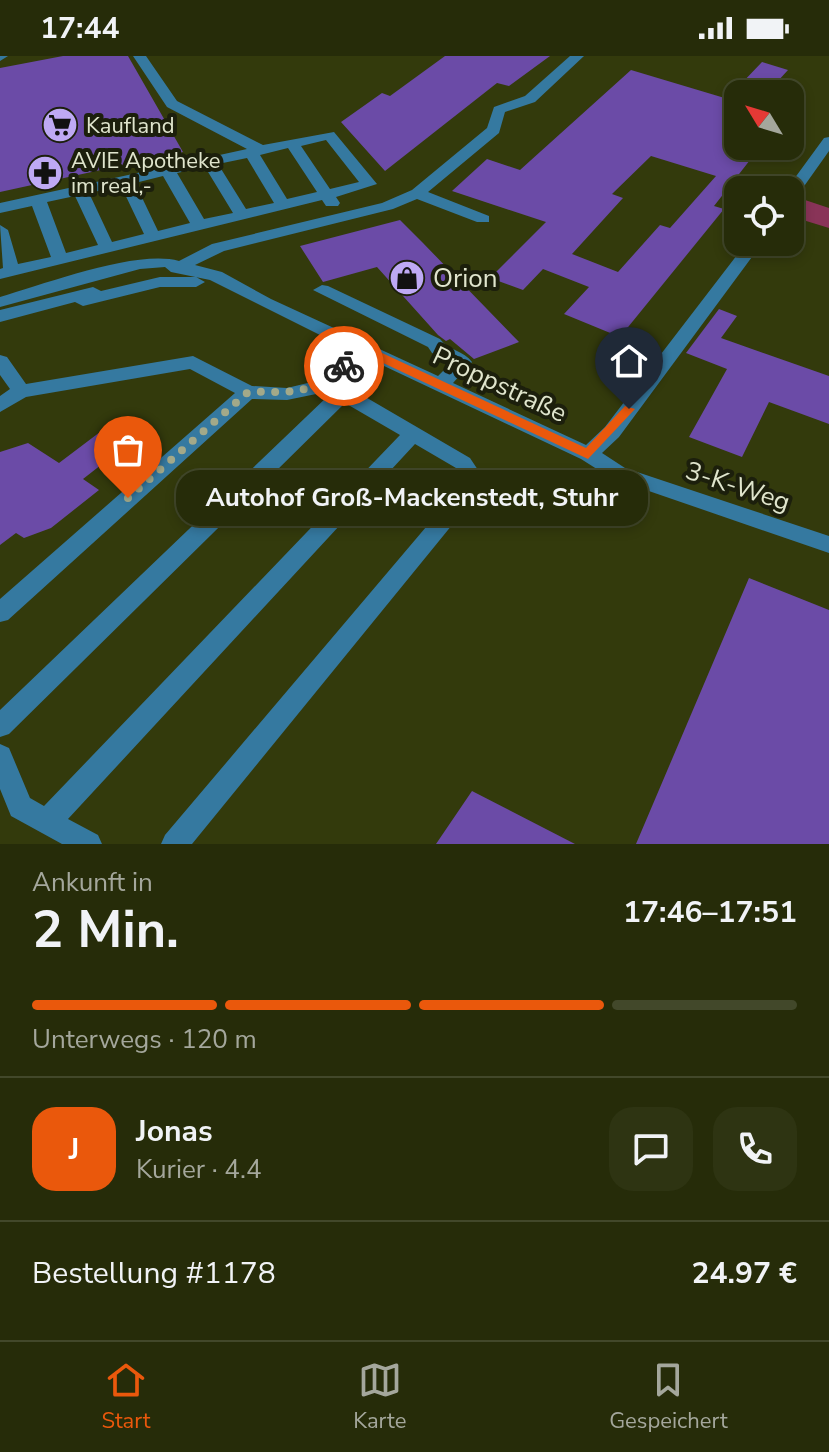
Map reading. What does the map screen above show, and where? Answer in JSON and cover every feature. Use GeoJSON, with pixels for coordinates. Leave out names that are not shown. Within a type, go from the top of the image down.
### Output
{"type":"FeatureCollection","features":[{"type":"Feature","properties":{"kind":"street"},"geometry":{"type":"LineString","coordinates":[[139,56],[172,104],[256,151],[283,205]]}},
{"type":"Feature","properties":{"kind":"street","name":"Proppstraße"},"geometry":{"type":"LineString","coordinates":[[0,316],[67,300],[76,303],[160,282],[184,272],[218,247],[387,206],[417,193],[494,130],[499,110],[530,99],[578,56]]}},
{"type":"Feature","properties":{"kind":"street"},"geometry":{"type":"LineString","coordinates":[[0,208],[329,135],[369,184],[6,272],[0,230]]}},
{"type":"Feature","properties":{"kind":"street"},"geometry":{"type":"LineString","coordinates":[[804,176],[829,141]]}},
{"type":"Feature","properties":{"kind":"street"},"geometry":{"type":"LineString","coordinates":[[292,143],[341,216]]}},
{"type":"Feature","properties":{"kind":"street"},"geometry":{"type":"LineString","coordinates":[[209,162],[242,215]]}},
{"type":"Feature","properties":{"kind":"street"},"geometry":{"type":"LineString","coordinates":[[168,171],[199,225]]}},
{"type":"Feature","properties":{"kind":"street"},"geometry":{"type":"LineString","coordinates":[[126,180],[153,237]]}},
{"type":"Feature","properties":{"kind":"street"},"geometry":{"type":"LineString","coordinates":[[80,190],[107,248]]}},
{"type":"Feature","properties":{"kind":"street"},"geometry":{"type":"LineString","coordinates":[[417,193],[483,219]]}},
{"type":"Feature","properties":{"kind":"street"},"geometry":{"type":"LineString","coordinates":[[38,200],[60,259]]}},
{"type":"Feature","properties":{"kind":"street","name":"Proppstraße"},"geometry":{"type":"LineString","coordinates":[[0,302],[139,264],[165,262],[265,303],[588,454],[612,432],[744,256]]}},
{"type":"Feature","properties":{"kind":"street"},"geometry":{"type":"LineString","coordinates":[[322,290],[434,343],[438,349],[463,362],[440,385]]}},
{"type":"Feature","properties":{"kind":"street"},"geometry":{"type":"LineString","coordinates":[[0,726],[332,389],[363,348]]}},
{"type":"Feature","properties":{"kind":"street"},"geometry":{"type":"LineString","coordinates":[[0,361],[21,391]]}},
{"type":"Feature","properties":{"kind":"street"},"geometry":{"type":"LineString","coordinates":[[0,405],[21,391],[193,362],[248,392],[287,394],[332,389],[463,463],[476,482],[175,844]]}},
{"type":"Feature","properties":{"kind":"street"},"geometry":{"type":"LineString","coordinates":[[0,613],[248,392]]}},
{"type":"Feature","properties":{"kind":"street"},"geometry":{"type":"LineString","coordinates":[[47,822],[414,433]]}},
{"type":"Feature","properties":{"kind":"street","name":"3-K-Weg"},"geometry":{"type":"LineString","coordinates":[[588,454],[639,482],[829,545]]}},
{"type":"Feature","properties":{"kind":"street"},"geometry":{"type":"LineString","coordinates":[[0,756],[20,807],[88,844]]}},
{"type":"Feature","properties":{"kind":"shaded area"},"geometry":{"type":"Polygon","coordinates":[[[804,200],[829,208],[829,228],[804,220],[804,200]]]}},
{"type":"Feature","properties":{"kind":"building"},"geometry":{"type":"Polygon","coordinates":[[[63,56],[128,56],[183,152],[0,192],[0,68],[63,56]]]}},
{"type":"Feature","properties":{"kind":"building"},"geometry":{"type":"Polygon","coordinates":[[[445,56],[550,56],[509,86],[497,83],[385,171],[341,122],[382,93],[390,96],[445,56]]]}},
{"type":"Feature","properties":{"kind":"building"},"geometry":{"type":"Polygon","coordinates":[[[762,62],[788,70],[779,80],[745,80],[762,62]]]}},
{"type":"Feature","properties":{"kind":"building"},"geometry":{"type":"Polygon","coordinates":[[[631,70],[724,98],[724,160],[750,160],[738,176],[724,176],[724,193],[714,206],[724,209],[620,337],[564,314],[589,287],[543,269],[523,290],[490,278],[546,222],[452,191],[487,159],[520,170],[631,70]],[[651,156],[612,194],[623,198],[572,254],[618,272],[660,225],[670,228],[716,176],[651,156]]]}},
{"type":"Feature","properties":{"kind":"building"},"geometry":{"type":"Polygon","coordinates":[[[400,220],[519,342],[474,359],[450,339],[446,341],[438,335],[377,267],[323,282],[300,246],[400,220]]]}},
{"type":"Feature","properties":{"kind":"building"},"geometry":{"type":"Polygon","coordinates":[[[719,309],[737,316],[721,338],[829,376],[829,424],[769,402],[742,457],[689,437],[727,369],[686,353],[719,309]]]}},
{"type":"Feature","properties":{"kind":"building"},"geometry":{"type":"Polygon","coordinates":[[[100,432],[124,447],[83,479],[99,490],[51,528],[24,538],[16,533],[0,545],[0,452],[28,443],[59,463],[100,432]]]}},
{"type":"Feature","properties":{"kind":"building"},"geometry":{"type":"Polygon","coordinates":[[[749,578],[829,610],[829,844],[636,844],[749,578]]]}},
{"type":"Feature","properties":{"kind":"building"},"geometry":{"type":"Polygon","coordinates":[[[472,791],[575,844],[436,844],[472,791]]]}},
{"type":"Feature","properties":{"kind":"way so far"},"geometry":{"type":"LineString","coordinates":[[128,498],[248,392],[287,394],[322,386],[344,366]]}},
{"type":"Feature","properties":{"kind":"place","name":"Kaufland"},"geometry":{"type":"Point","coordinates":[60,125]}},
{"type":"Feature","properties":{"kind":"place","name":"AVIE Apotheke im real,-"},"geometry":{"type":"Point","coordinates":[45,173]}},
{"type":"Feature","properties":{"kind":"place","name":"Orion"},"geometry":{"type":"Point","coordinates":[407,278]}},
{"type":"Feature","properties":{"kind":"place","name":"Autohof Groß-Mackenstedt, Stuhr"},"geometry":{"type":"Point","coordinates":[128,498]}},
{"type":"Feature","properties":{"kind":"route"},"geometry":{"type":"LineString","coordinates":[[344,366],[363,348],[588,454],[612,432],[629,409]]}}]}
